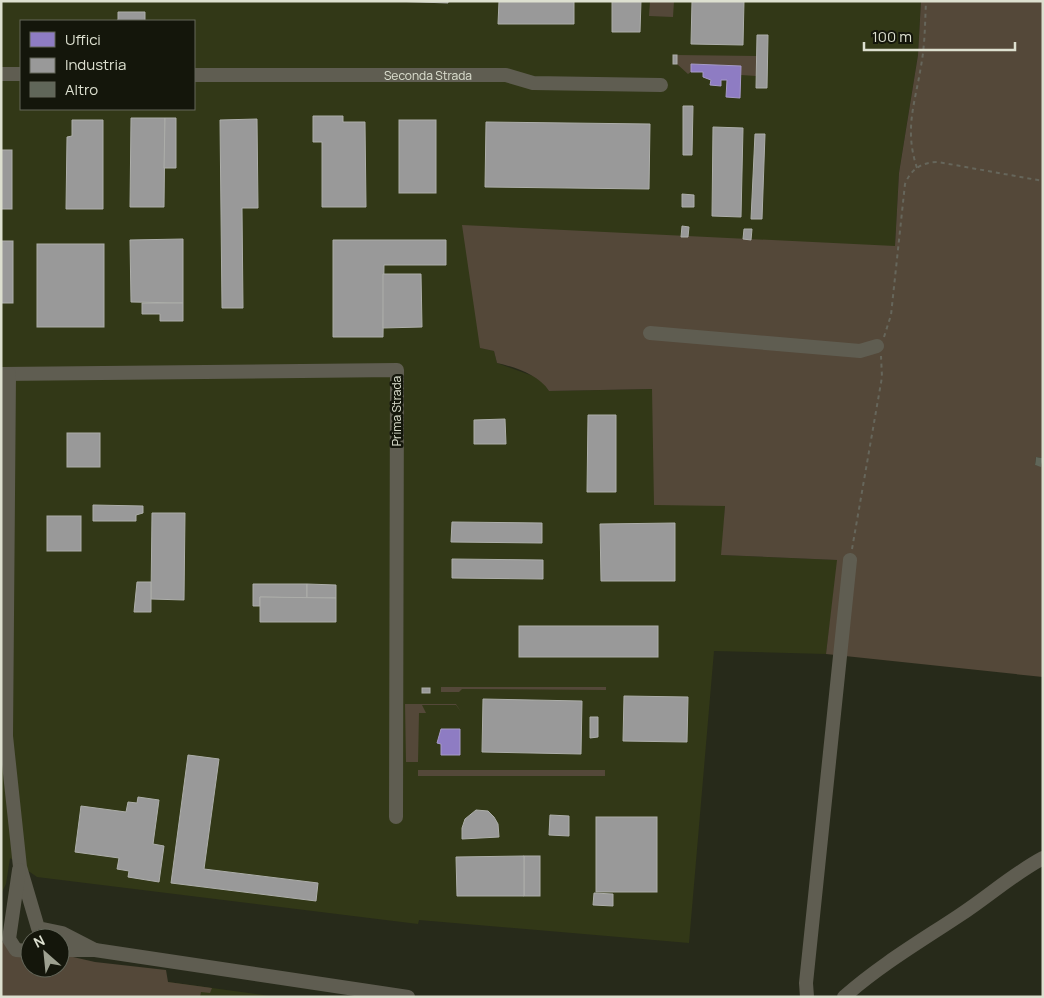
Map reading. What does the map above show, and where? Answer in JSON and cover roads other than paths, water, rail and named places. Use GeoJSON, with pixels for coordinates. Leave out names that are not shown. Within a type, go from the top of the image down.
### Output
{"type":"FeatureCollection","features":[{"type":"Feature","properties":{"kind":"street"},"geometry":{"type":"LineString","coordinates":[[1,74],[20,74]]}},
{"type":"Feature","properties":{"kind":"street","name":"Seconda Strada"},"geometry":{"type":"LineString","coordinates":[[195,75],[506,76],[533,83],[661,85]]}},
{"type":"Feature","properties":{"kind":"street"},"geometry":{"type":"LineString","coordinates":[[650,333],[860,351],[877,346]]}},
{"type":"Feature","properties":{"kind":"street","name":"Prima Strada"},"geometry":{"type":"LineString","coordinates":[[5,374],[397,370],[396,816]]}},
{"type":"Feature","properties":{"kind":"street"},"geometry":{"type":"LineString","coordinates":[[5,374],[6,736],[20,867],[39,928]]}},
{"type":"Feature","properties":{"kind":"street"},"geometry":{"type":"LineString","coordinates":[[807,997],[806,983],[818,846],[850,560]]}},
{"type":"Feature","properties":{"kind":"street"},"geometry":{"type":"LineString","coordinates":[[844,997],[893,958],[968,909],[1023,868],[1043,858]]}},
{"type":"Feature","properties":{"kind":"street"},"geometry":{"type":"LineString","coordinates":[[20,867],[14,904],[5,923],[9,939],[20,947]]}},
{"type":"Feature","properties":{"kind":"street"},"geometry":{"type":"LineString","coordinates":[[32,906],[56,928]]}},
{"type":"Feature","properties":{"kind":"street"},"geometry":{"type":"LineString","coordinates":[[5,923],[28,920],[35,928]]}},
{"type":"Feature","properties":{"kind":"street"},"geometry":{"type":"LineString","coordinates":[[70,938],[95,950]]}},
{"type":"Feature","properties":{"kind":"street"},"geometry":{"type":"LineString","coordinates":[[1,941],[20,949]]}},
{"type":"Feature","properties":{"kind":"street"},"geometry":{"type":"LineString","coordinates":[[1,947],[20,950]]}},
{"type":"Feature","properties":{"kind":"street"},"geometry":{"type":"LineString","coordinates":[[70,950],[95,950],[408,997]]}}]}
